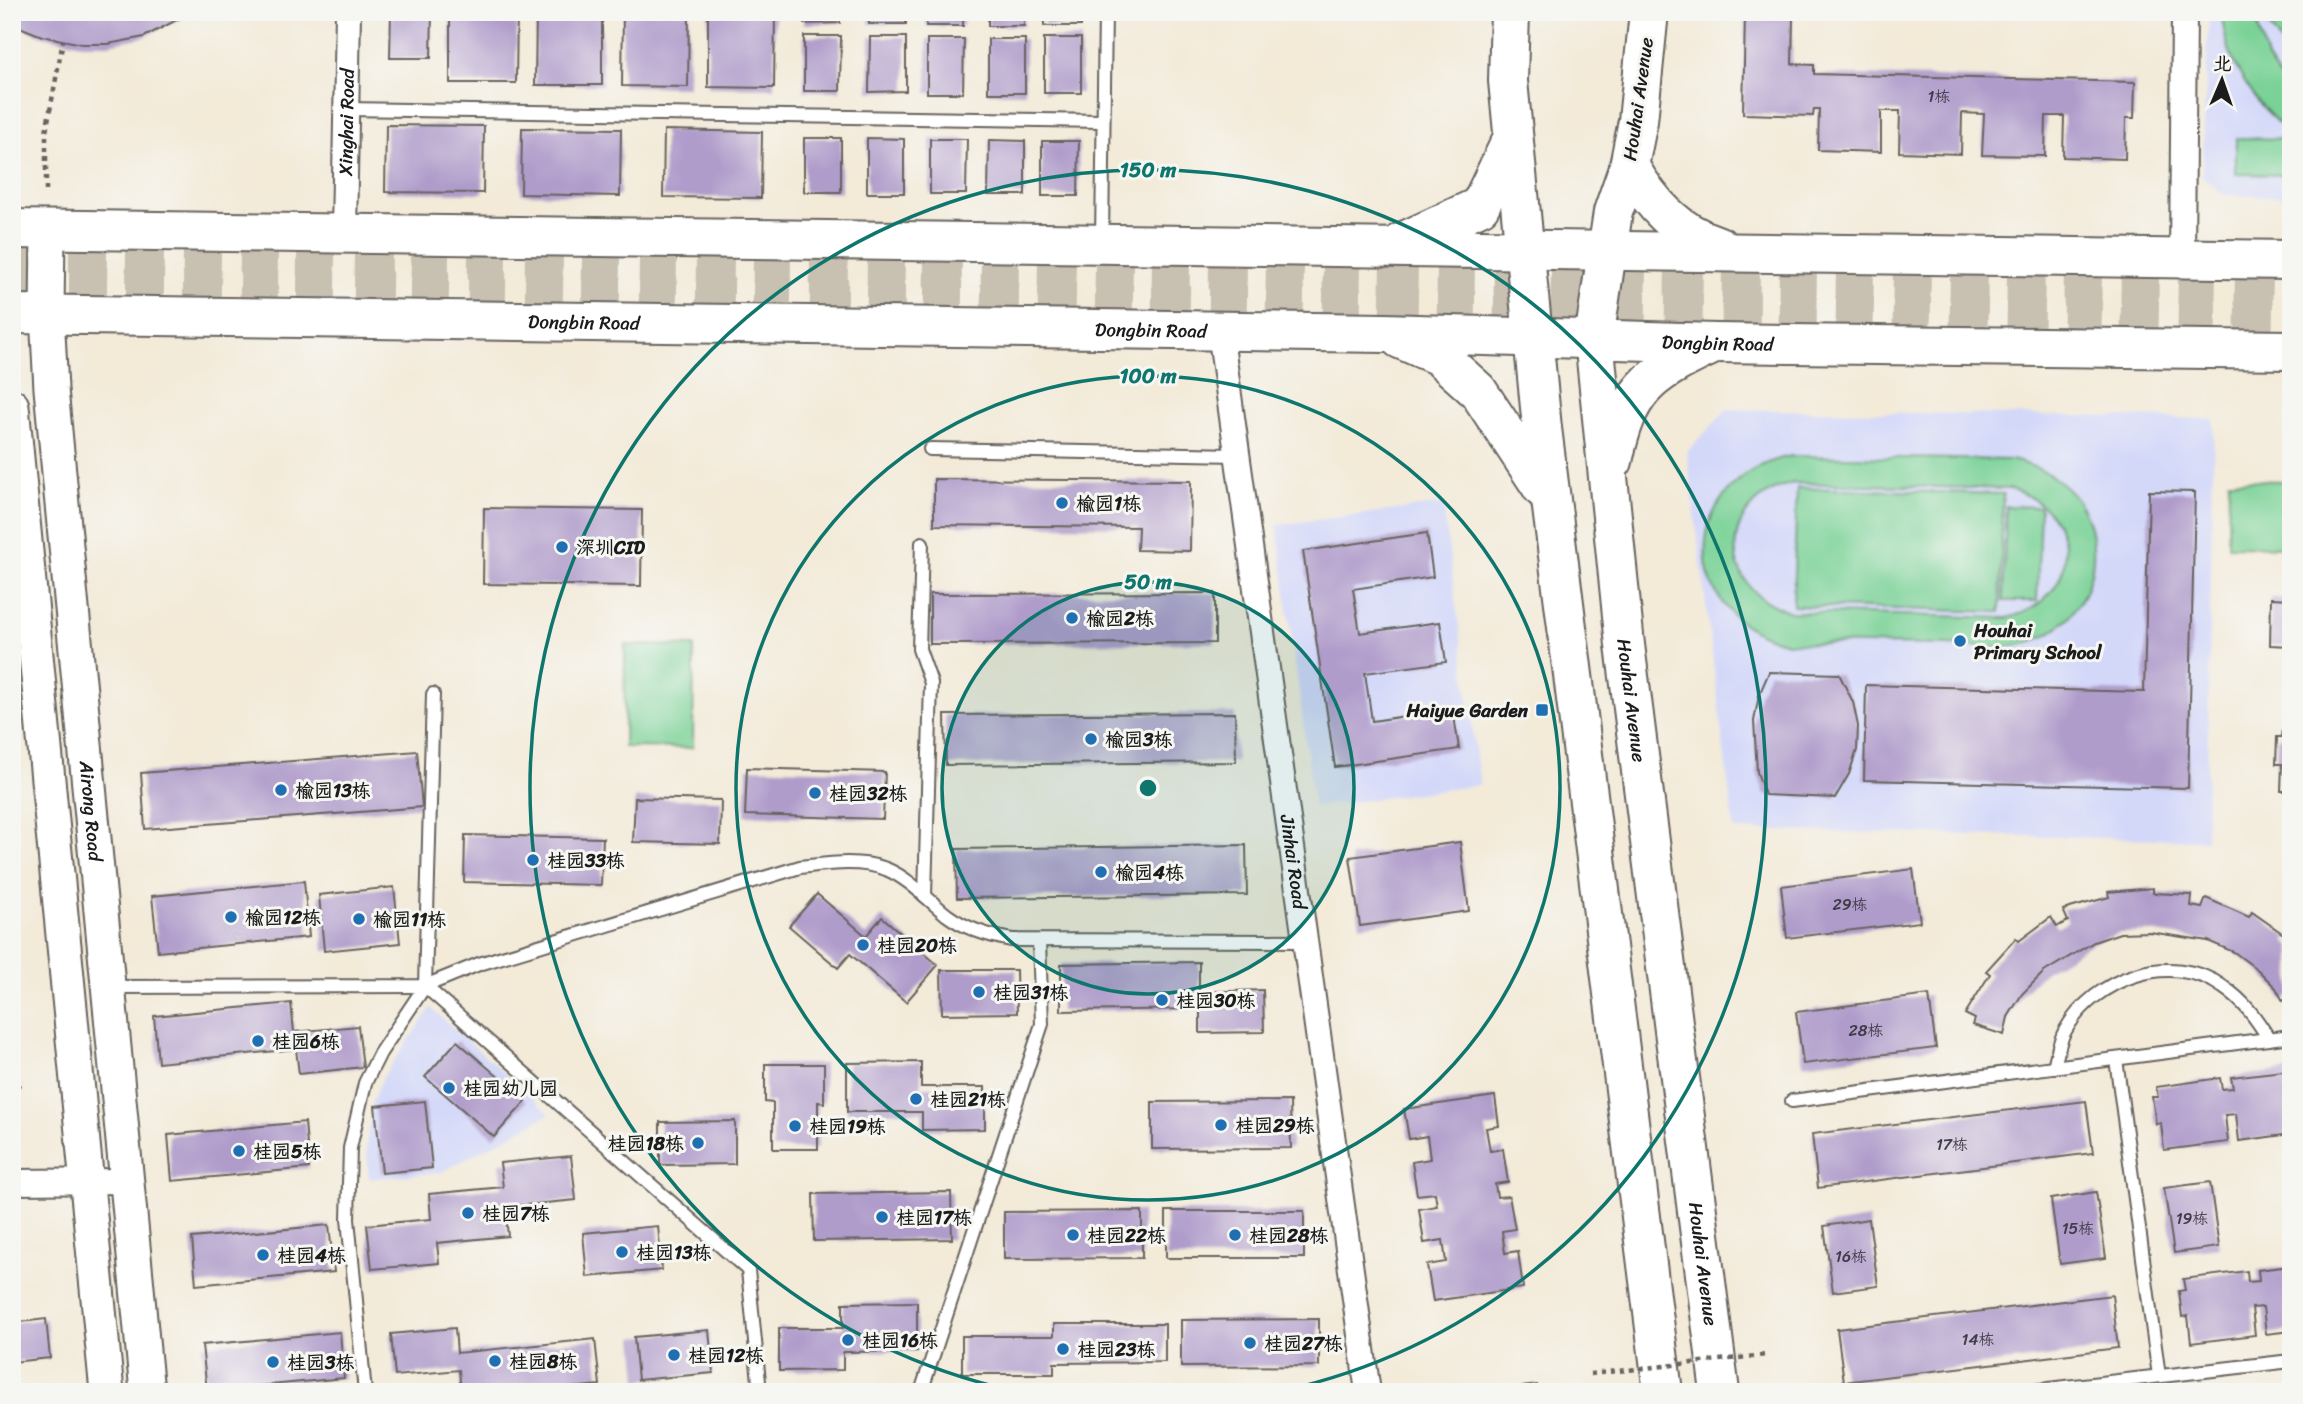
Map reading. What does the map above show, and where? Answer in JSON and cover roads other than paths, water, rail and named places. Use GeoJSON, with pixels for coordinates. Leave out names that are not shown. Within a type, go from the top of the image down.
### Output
{"type":"FeatureCollection","features":[{"type":"Feature","properties":{"kind":"main road"},"geometry":{"type":"LineString","coordinates":[[1510,12],[1508,81],[1551,504],[1662,1392]]}},
{"type":"Feature","properties":{"kind":"main road","name":"Houhai Avenue"},"geometry":{"type":"LineString","coordinates":[[1649,12],[1638,121],[1629,166],[1613,212],[1594,339],[1625,645],[1720,1392]]}},
{"type":"Feature","properties":{"kind":"main road"},"geometry":{"type":"LineString","coordinates":[[1388,248],[1435,229],[1480,205],[1513,137]]}},
{"type":"Feature","properties":{"kind":"main road"},"geometry":{"type":"LineString","coordinates":[[1629,166],[1649,199],[1668,219],[1697,239],[1737,251]]}},
{"type":"Feature","properties":{"kind":"main road"},"geometry":{"type":"LineString","coordinates":[[30,229],[2291,260]]}},
{"type":"Feature","properties":{"kind":"main road","name":"Dongbin Road"},"geometry":{"type":"LineString","coordinates":[[30,314],[1385,333],[1716,343],[2291,349]]}},
{"type":"Feature","properties":{"kind":"main road"},"geometry":{"type":"LineString","coordinates":[[1385,333],[1439,356],[1478,391],[1519,449],[1551,504]]}},
{"type":"Feature","properties":{"kind":"main road"},"geometry":{"type":"LineString","coordinates":[[1609,484],[1621,423],[1640,389],[1666,366],[1716,343]]}},
{"type":"Feature","properties":{"kind":"street","name":"Xinghai Road"},"geometry":{"type":"LineString","coordinates":[[344,233],[348,12]]}},
{"type":"Feature","properties":{"kind":"street"},"geometry":{"type":"LineString","coordinates":[[2182,258],[2184,12]]}},
{"type":"Feature","properties":{"kind":"street","name":"Airong Road"},"geometry":{"type":"LineString","coordinates":[[30,229],[30,314],[50,381],[147,1392]]}},
{"type":"Feature","properties":{"kind":"street","name":"Jinhai Road"},"geometry":{"type":"LineString","coordinates":[[1220,331],[1368,1392]]}},
{"type":"Feature","properties":{"kind":"street","name":"Airong Road"},"geometry":{"type":"LineString","coordinates":[[12,406],[107,1392]]}},
{"type":"Feature","properties":{"kind":"street"},"geometry":{"type":"LineString","coordinates":[[12,1182],[127,1181]]}},
{"type":"Feature","properties":{"kind":"lane"},"geometry":{"type":"LineString","coordinates":[[1102,245],[1105,12]]}},
{"type":"Feature","properties":{"kind":"lane"},"geometry":{"type":"LineString","coordinates":[[346,109],[1103,121]]}},
{"type":"Feature","properties":{"kind":"lane"},"geometry":{"type":"LineString","coordinates":[[929,449],[1238,455]]}},
{"type":"Feature","properties":{"kind":"lane"},"geometry":{"type":"LineString","coordinates":[[922,543],[919,649],[931,683],[925,896]]}},
{"type":"Feature","properties":{"kind":"lane"},"geometry":{"type":"LineString","coordinates":[[365,1392],[348,1219],[350,1148],[365,1083],[380,1053],[425,986],[433,694]]}},
{"type":"Feature","properties":{"kind":"lane"},"geometry":{"type":"LineString","coordinates":[[107,987],[425,986],[479,964],[800,867],[858,863],[883,868],[902,877],[948,916],[988,935],[1012,940],[1305,941]]}},
{"type":"Feature","properties":{"kind":"lane"},"geometry":{"type":"LineString","coordinates":[[921,1392],[1042,1024],[1039,941]]}},
{"type":"Feature","properties":{"kind":"lane"},"geometry":{"type":"LineString","coordinates":[[2054,1067],[2064,1032],[2086,1003],[2116,981],[2151,971],[2187,972],[2221,985],[2250,1008],[2269,1039]]}},
{"type":"Feature","properties":{"kind":"lane"},"geometry":{"type":"LineString","coordinates":[[425,986],[748,1270],[760,1392]]}},
{"type":"Feature","properties":{"kind":"lane"},"geometry":{"type":"LineString","coordinates":[[1792,1101],[2291,1036]]}},
{"type":"Feature","properties":{"kind":"lane"},"geometry":{"type":"LineString","coordinates":[[2116,1059],[2160,1376]]}},
{"type":"Feature","properties":{"kind":"lane"},"geometry":{"type":"LineString","coordinates":[[2023,1392],[2291,1361]]}},
{"type":"Feature","properties":{"kind":"tunnel"},"geometry":{"type":"LineString","coordinates":[[12,252],[2291,287]]}},
{"type":"Feature","properties":{"kind":"tunnel"},"geometry":{"type":"LineString","coordinates":[[12,285],[2291,322]]}},
{"type":"Feature","properties":{"kind":"place","name":"榆园1栋"},"geometry":{"type":"Point","coordinates":[1062,503]}},
{"type":"Feature","properties":{"kind":"place","name":"深圳CID"},"geometry":{"type":"Point","coordinates":[562,547]}},
{"type":"Feature","properties":{"kind":"place","name":"榆园2栋"},"geometry":{"type":"Point","coordinates":[1072,618]}},
{"type":"Feature","properties":{"kind":"place","name":"Houhai Primary School"},"geometry":{"type":"Point","coordinates":[1960,641]}},
{"type":"Feature","properties":{"kind":"place","name":"Haiyue Garden"},"geometry":{"type":"Point","coordinates":[1542,710]}},
{"type":"Feature","properties":{"kind":"place","name":"榆园3栋"},"geometry":{"type":"Point","coordinates":[1091,739]}},
{"type":"Feature","properties":{"kind":"place","name":"榆园13栋"},"geometry":{"type":"Point","coordinates":[281,790]}},
{"type":"Feature","properties":{"kind":"place","name":"桂园32栋"},"geometry":{"type":"Point","coordinates":[815,793]}},
{"type":"Feature","properties":{"kind":"place","name":"桂园33栋"},"geometry":{"type":"Point","coordinates":[533,860]}},
{"type":"Feature","properties":{"kind":"place","name":"榆园4栋"},"geometry":{"type":"Point","coordinates":[1101,872]}},
{"type":"Feature","properties":{"kind":"place","name":"榆园12栋"},"geometry":{"type":"Point","coordinates":[231,917]}},
{"type":"Feature","properties":{"kind":"place","name":"榆园11栋"},"geometry":{"type":"Point","coordinates":[359,919]}},
{"type":"Feature","properties":{"kind":"place","name":"桂园20栋"},"geometry":{"type":"Point","coordinates":[863,945]}},
{"type":"Feature","properties":{"kind":"place","name":"桂园31栋"},"geometry":{"type":"Point","coordinates":[979,992]}},
{"type":"Feature","properties":{"kind":"place","name":"桂园30栋"},"geometry":{"type":"Point","coordinates":[1162,1000]}},
{"type":"Feature","properties":{"kind":"place","name":"桂园6栋"},"geometry":{"type":"Point","coordinates":[258,1041]}},
{"type":"Feature","properties":{"kind":"place","name":"桂园幼儿园"},"geometry":{"type":"Point","coordinates":[449,1088]}},
{"type":"Feature","properties":{"kind":"place","name":"桂园21栋"},"geometry":{"type":"Point","coordinates":[916,1099]}},
{"type":"Feature","properties":{"kind":"place","name":"桂园29栋"},"geometry":{"type":"Point","coordinates":[1221,1125]}},
{"type":"Feature","properties":{"kind":"place","name":"桂园19栋"},"geometry":{"type":"Point","coordinates":[795,1126]}},
{"type":"Feature","properties":{"kind":"place","name":"桂园18栋"},"geometry":{"type":"Point","coordinates":[698,1143]}},
{"type":"Feature","properties":{"kind":"place","name":"桂园5栋"},"geometry":{"type":"Point","coordinates":[239,1151]}},
{"type":"Feature","properties":{"kind":"place","name":"桂园7栋"},"geometry":{"type":"Point","coordinates":[468,1213]}},
{"type":"Feature","properties":{"kind":"place","name":"桂园17栋"},"geometry":{"type":"Point","coordinates":[882,1217]}},
{"type":"Feature","properties":{"kind":"place","name":"桂园22栋"},"geometry":{"type":"Point","coordinates":[1073,1235]}},
{"type":"Feature","properties":{"kind":"place","name":"桂园28栋"},"geometry":{"type":"Point","coordinates":[1235,1235]}},
{"type":"Feature","properties":{"kind":"place","name":"桂园13栋"},"geometry":{"type":"Point","coordinates":[622,1252]}},
{"type":"Feature","properties":{"kind":"place","name":"桂园4栋"},"geometry":{"type":"Point","coordinates":[263,1255]}},
{"type":"Feature","properties":{"kind":"place","name":"桂园16栋"},"geometry":{"type":"Point","coordinates":[848,1340]}},
{"type":"Feature","properties":{"kind":"place","name":"桂园27栋"},"geometry":{"type":"Point","coordinates":[1250,1343]}},
{"type":"Feature","properties":{"kind":"place","name":"桂园23栋"},"geometry":{"type":"Point","coordinates":[1063,1349]}},
{"type":"Feature","properties":{"kind":"place","name":"桂园12栋"},"geometry":{"type":"Point","coordinates":[674,1355]}},
{"type":"Feature","properties":{"kind":"place","name":"桂园8栋"},"geometry":{"type":"Point","coordinates":[495,1361]}},
{"type":"Feature","properties":{"kind":"place","name":"桂园3栋"},"geometry":{"type":"Point","coordinates":[273,1362]}}]}
